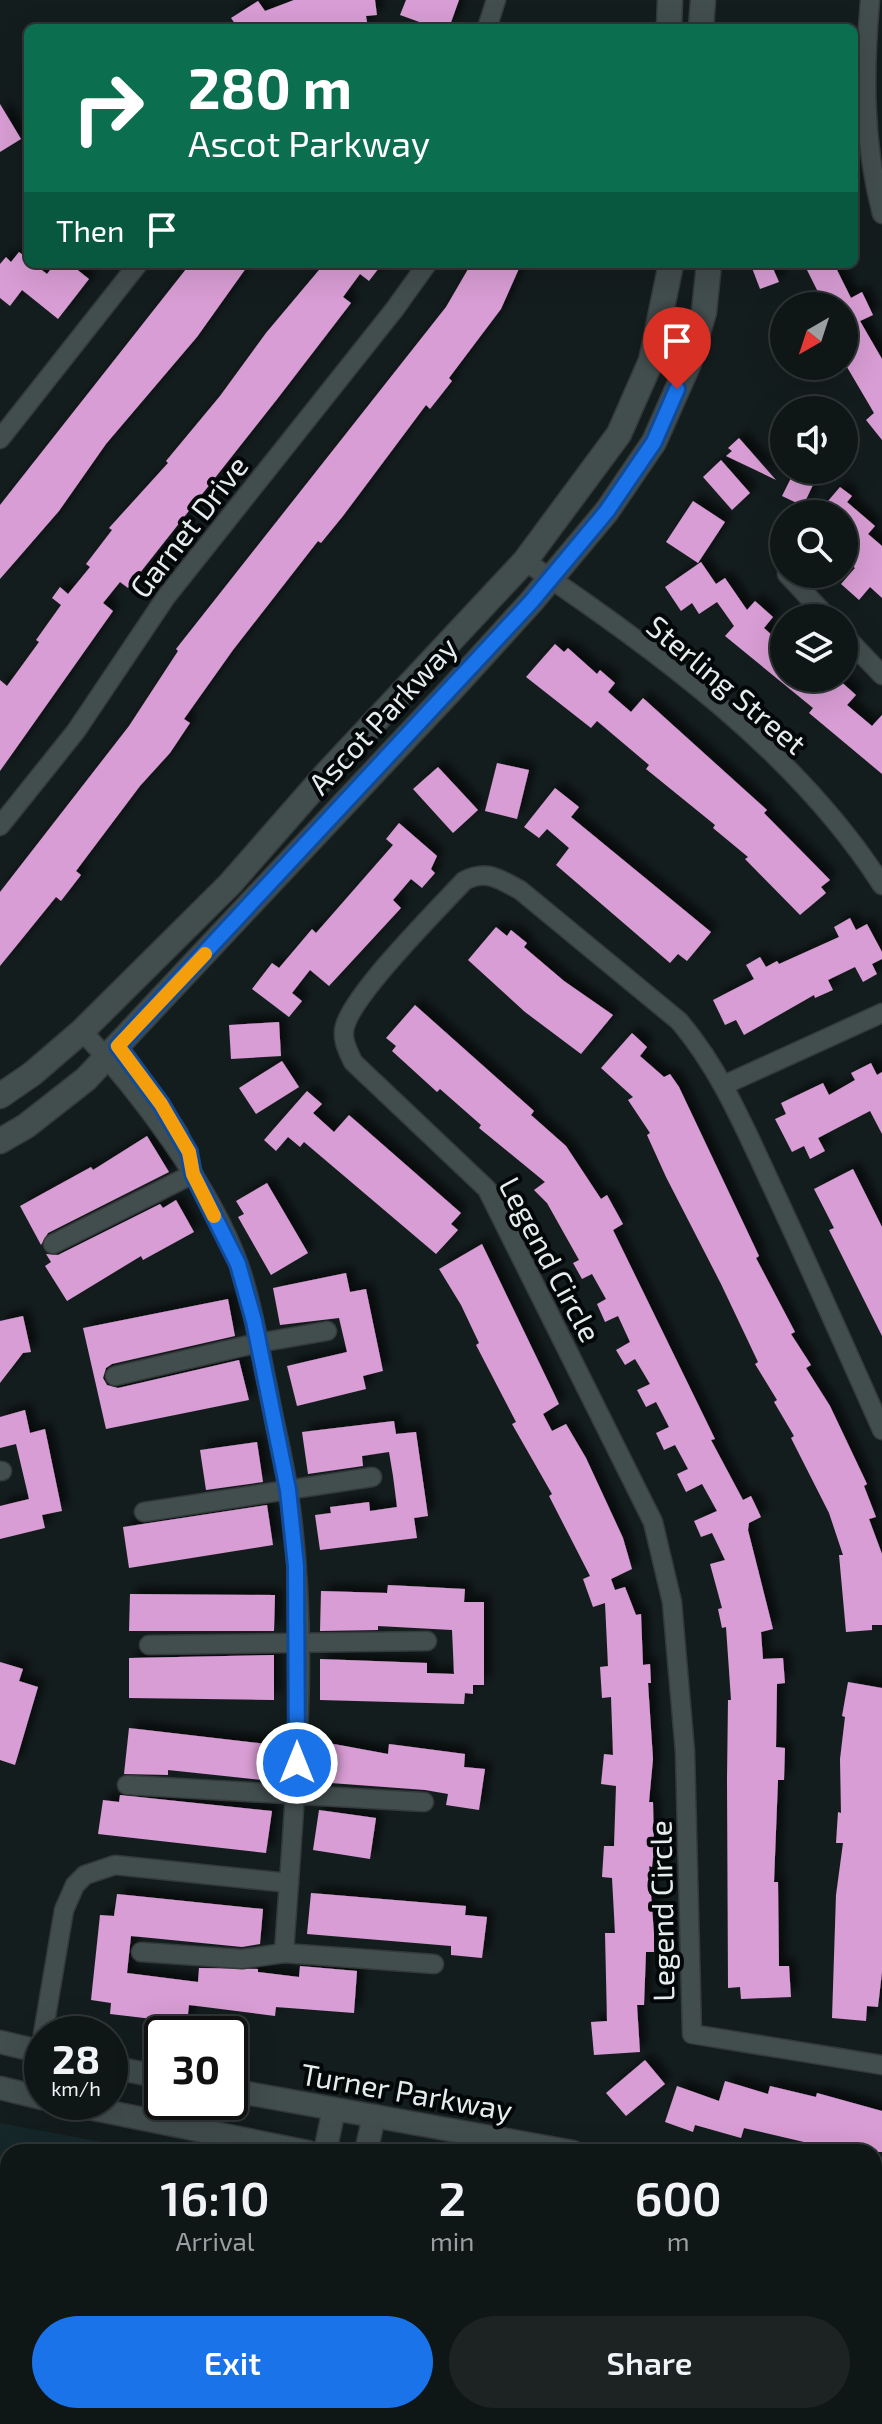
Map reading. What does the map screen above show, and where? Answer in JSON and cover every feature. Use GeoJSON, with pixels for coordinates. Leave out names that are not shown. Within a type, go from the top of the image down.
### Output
{"type":"FeatureCollection","features":[{"type":"Feature","properties":{"kind":"main road"},"geometry":{"type":"LineString","coordinates":[[669,24],[670,0]]}},
{"type":"Feature","properties":{"kind":"main road"},"geometry":{"type":"LineString","coordinates":[[701,24],[703,0]]}},
{"type":"Feature","properties":{"kind":"main road","name":"Ascot Parkway"},"geometry":{"type":"LineString","coordinates":[[0,1096],[32,1074],[82,1031],[230,884],[328,772],[525,561],[619,434],[651,361],[670,268]]}},
{"type":"Feature","properties":{"kind":"main road","name":"Ascot Parkway"},"geometry":{"type":"LineString","coordinates":[[0,1141],[26,1126],[86,1079],[452,689],[607,511],[654,442],[689,363],[704,312],[709,268]]}},
{"type":"Feature","properties":{"kind":"street"},"geometry":{"type":"LineString","coordinates":[[488,24],[496,0]]}},
{"type":"Feature","properties":{"kind":"street"},"geometry":{"type":"LineString","coordinates":[[870,0],[864,86],[872,176],[882,214]]}},
{"type":"Feature","properties":{"kind":"street"},"geometry":{"type":"LineString","coordinates":[[0,439],[132,268]]}},
{"type":"Feature","properties":{"kind":"street","name":"Garnet Drive"},"geometry":{"type":"LineString","coordinates":[[0,826],[76,731],[166,597],[424,268]]}},
{"type":"Feature","properties":{"kind":"street","name":"Sterling Street"},"geometry":{"type":"LineString","coordinates":[[525,561],[690,681],[743,727],[817,801],[865,858],[882,885]]}},
{"type":"Feature","properties":{"kind":"street"},"geometry":{"type":"LineString","coordinates":[[800,588],[815,604]]}},
{"type":"Feature","properties":{"kind":"street"},"geometry":{"type":"LineString","coordinates":[[858,650],[882,675]]}},
{"type":"Feature","properties":{"kind":"street","name":"Legend Circle"},"geometry":{"type":"LineString","coordinates":[[882,1430],[724,1085],[701,1047],[679,1021],[520,890],[490,874],[477,874],[464,881],[364,996],[345,1026],[344,1043],[353,1062],[487,1189],[653,1522],[672,1602],[685,1752],[692,2034],[882,2065]]}},
{"type":"Feature","properties":{"kind":"street"},"geometry":{"type":"LineString","coordinates":[[724,1085],[882,1013]]}},
{"type":"Feature","properties":{"kind":"street"},"geometry":{"type":"LineString","coordinates":[[82,1031],[112,1051],[160,1114],[238,1264],[258,1343],[288,1490],[298,1643],[297,1793],[284,1953]]}},
{"type":"Feature","properties":{"kind":"street"},"geometry":{"type":"LineString","coordinates":[[53,1244],[193,1174]]}},
{"type":"Feature","properties":{"kind":"street"},"geometry":{"type":"LineString","coordinates":[[115,1376],[258,1343],[327,1331]]}},
{"type":"Feature","properties":{"kind":"street"},"geometry":{"type":"LineString","coordinates":[[144,1512],[372,1477]]}},
{"type":"Feature","properties":{"kind":"street"},"geometry":{"type":"LineString","coordinates":[[149,1645],[427,1641]]}},
{"type":"Feature","properties":{"kind":"street"},"geometry":{"type":"LineString","coordinates":[[127,1785],[424,1802]]}},
{"type":"Feature","properties":{"kind":"street"},"geometry":{"type":"LineString","coordinates":[[47,2016],[64,1910],[75,1885],[85,1875],[115,1865],[289,1883]]}},
{"type":"Feature","properties":{"kind":"street"},"geometry":{"type":"LineString","coordinates":[[141,1952],[242,1959],[284,1953],[434,1964]]}},
{"type":"Feature","properties":{"kind":"street"},"geometry":{"type":"LineString","coordinates":[[0,2042],[24,2044]]}},
{"type":"Feature","properties":{"kind":"street"},"geometry":{"type":"LineString","coordinates":[[0,2088],[24,2094]]}},
{"type":"Feature","properties":{"kind":"street","name":"Turner Parkway"},"geometry":{"type":"LineString","coordinates":[[248,2093],[529,2144]]}},
{"type":"Feature","properties":{"kind":"street"},"geometry":{"type":"LineString","coordinates":[[327,2144],[334,2109]]}},
{"type":"Feature","properties":{"kind":"street"},"geometry":{"type":"LineString","coordinates":[[128,2116],[268,2144]]}},
{"type":"Feature","properties":{"kind":"street"},"geometry":{"type":"LineString","coordinates":[[368,2144],[374,2116]]}},
{"type":"Feature","properties":{"kind":"shaded area"},"geometry":{"type":"Polygon","coordinates":[[[0,2123],[113,2144],[0,2144],[0,2123]]]}},
{"type":"Feature","properties":{"kind":"building"},"geometry":{"type":"Polygon","coordinates":[[[294,0],[375,0],[377,15],[366,16],[367,24],[235,24],[231,18],[258,1],[265,11],[294,0]]]}},
{"type":"Feature","properties":{"kind":"building"},"geometry":{"type":"Polygon","coordinates":[[[406,0],[459,0],[450,24],[425,24],[400,15],[406,0]]]}},
{"type":"Feature","properties":{"kind":"building"},"geometry":{"type":"Polygon","coordinates":[[[0,104],[21,139],[0,152],[0,104]]]}},
{"type":"Feature","properties":{"kind":"building"},"geometry":{"type":"Polygon","coordinates":[[[19,252],[24,256],[24,268],[39,268],[47,274],[52,268],[75,268],[89,279],[58,319],[22,290],[10,306],[0,298],[0,264],[6,257],[11,262],[19,252]]]}},
{"type":"Feature","properties":{"kind":"building"},"geometry":{"type":"Polygon","coordinates":[[[187,268],[246,268],[197,337],[106,444],[59,511],[0,579],[0,505],[187,268]]]}},
{"type":"Feature","properties":{"kind":"building"},"geometry":{"type":"Polygon","coordinates":[[[321,268],[379,268],[369,281],[360,274],[343,297],[351,303],[278,398],[128,588],[120,582],[103,603],[113,611],[0,771],[0,680],[7,686],[61,605],[52,598],[60,587],[68,594],[90,567],[86,564],[112,530],[109,528],[168,463],[166,461],[220,396],[266,333],[321,268]]]}},
{"type":"Feature","properties":{"kind":"building"},"geometry":{"type":"Polygon","coordinates":[[[469,268],[519,268],[501,309],[449,378],[452,381],[430,409],[426,405],[343,516],[321,543],[318,541],[233,650],[184,719],[190,723],[170,753],[140,786],[76,871],[81,875],[61,901],[56,897],[0,966],[0,892],[129,726],[178,651],[176,649],[446,307],[469,268]]]}},
{"type":"Feature","properties":{"kind":"building"},"geometry":{"type":"Polygon","coordinates":[[[752,268],[773,268],[779,282],[760,289],[752,268]]]}},
{"type":"Feature","properties":{"kind":"building"},"geometry":{"type":"Polygon","coordinates":[[[806,268],[836,268],[848,292],[818,292],[806,268]]]}},
{"type":"Feature","properties":{"kind":"building"},"geometry":{"type":"Polygon","coordinates":[[[862,292],[873,315],[860,321],[882,359],[882,440],[866,420],[874,413],[855,380],[858,380],[858,294],[862,292]]]}},
{"type":"Feature","properties":{"kind":"building"},"geometry":{"type":"Polygon","coordinates":[[[739,438],[770,473],[770,477],[726,456],[732,451],[728,448],[739,438]]]}},
{"type":"Feature","properties":{"kind":"building"},"geometry":{"type":"Polygon","coordinates":[[[721,460],[750,493],[732,510],[703,477],[721,460]]]}},
{"type":"Feature","properties":{"kind":"building"},"geometry":{"type":"Polygon","coordinates":[[[788,484],[813,484],[806,500],[790,500],[782,496],[788,484]]]}},
{"type":"Feature","properties":{"kind":"building"},"geometry":{"type":"Polygon","coordinates":[[[840,487],[852,496],[849,500],[829,500],[840,487]]]}},
{"type":"Feature","properties":{"kind":"building"},"geometry":{"type":"Polygon","coordinates":[[[693,501],[725,522],[698,563],[666,542],[693,501]]]}},
{"type":"Feature","properties":{"kind":"building"},"geometry":{"type":"Polygon","coordinates":[[[858,511],[875,526],[868,534],[882,546],[882,598],[870,587],[859,600],[846,588],[858,588],[858,511]]]}},
{"type":"Feature","properties":{"kind":"building"},"geometry":{"type":"Polygon","coordinates":[[[701,562],[716,584],[725,578],[747,610],[755,601],[770,614],[770,621],[764,628],[770,633],[770,673],[725,636],[734,626],[717,602],[699,614],[692,603],[681,611],[665,587],[701,562]]]}},
{"type":"Feature","properties":{"kind":"building"},"geometry":{"type":"Polygon","coordinates":[[[555,644],[564,652],[568,648],[597,674],[600,670],[615,683],[608,692],[631,712],[643,698],[767,810],[764,813],[830,880],[821,887],[826,893],[800,915],[745,859],[748,857],[713,828],[715,825],[646,769],[649,765],[597,721],[591,728],[526,677],[555,644]]]}},
{"type":"Feature","properties":{"kind":"building"},"geometry":{"type":"Polygon","coordinates":[[[793,692],[853,692],[856,695],[847,705],[872,726],[882,715],[882,774],[809,713],[813,708],[793,692]]]}},
{"type":"Feature","properties":{"kind":"building"},"geometry":{"type":"Polygon","coordinates":[[[497,763],[529,770],[517,819],[485,811],[497,763]]]}},
{"type":"Feature","properties":{"kind":"building"},"geometry":{"type":"Polygon","coordinates":[[[438,767],[478,810],[453,833],[413,789],[438,767]]]}},
{"type":"Feature","properties":{"kind":"building"},"geometry":{"type":"Polygon","coordinates":[[[555,788],[579,807],[571,817],[711,932],[687,961],[678,954],[670,963],[556,865],[569,848],[547,829],[539,838],[524,827],[555,788]]]}},
{"type":"Feature","properties":{"kind":"building"},"geometry":{"type":"Polygon","coordinates":[[[399,823],[437,856],[431,869],[435,873],[422,888],[411,879],[393,900],[401,908],[329,986],[310,970],[292,993],[302,1001],[289,1017],[252,989],[272,963],[279,968],[312,929],[316,933],[393,845],[386,839],[399,823]]]}},
{"type":"Feature","properties":{"kind":"building"},"geometry":{"type":"Polygon","coordinates":[[[850,918],[856,930],[867,924],[882,952],[882,959],[872,964],[877,974],[863,982],[855,967],[828,980],[833,990],[815,998],[814,995],[744,1035],[736,1020],[725,1025],[713,1000],[754,979],[746,965],[760,957],[766,967],[777,961],[779,964],[839,937],[834,927],[850,918]]]}},
{"type":"Feature","properties":{"kind":"building"},"geometry":{"type":"Polygon","coordinates":[[[496,927],[507,936],[511,930],[527,943],[524,947],[564,981],[613,1015],[581,1054],[525,1012],[468,960],[496,927]]]}},
{"type":"Feature","properties":{"kind":"building"},"geometry":{"type":"Polygon","coordinates":[[[415,1005],[534,1111],[531,1115],[566,1146],[601,1199],[607,1195],[623,1224],[613,1230],[715,1439],[711,1440],[743,1500],[751,1496],[761,1517],[749,1523],[748,1530],[773,1629],[761,1632],[763,1659],[783,1658],[785,1683],[777,1684],[776,1747],[785,1748],[784,1780],[778,1780],[774,1882],[778,1882],[779,1966],[789,1966],[791,1997],[741,1999],[740,1987],[728,1988],[727,1779],[728,1700],[731,1700],[726,1627],[722,1628],[718,1609],[722,1608],[710,1564],[725,1560],[712,1533],[701,1537],[694,1521],[717,1511],[702,1484],[686,1492],[677,1474],[688,1469],[675,1445],[664,1450],[656,1433],[669,1427],[656,1402],[646,1407],[637,1390],[650,1384],[635,1359],[625,1365],[616,1350],[630,1342],[618,1316],[605,1322],[597,1304],[606,1299],[592,1274],[582,1279],[573,1263],[579,1260],[547,1203],[534,1190],[545,1182],[392,1051],[396,1046],[386,1038],[415,1005]]]}},
{"type":"Feature","properties":{"kind":"building"},"geometry":{"type":"Polygon","coordinates":[[[279,1022],[281,1056],[231,1059],[229,1025],[279,1022]]]}},
{"type":"Feature","properties":{"kind":"building"},"geometry":{"type":"Polygon","coordinates":[[[632,1033],[647,1047],[640,1056],[664,1077],[670,1074],[679,1087],[759,1256],[756,1258],[795,1332],[791,1334],[811,1365],[806,1368],[830,1406],[867,1484],[864,1486],[876,1517],[869,1519],[882,1554],[882,1625],[872,1625],[872,1630],[846,1632],[839,1555],[843,1555],[829,1513],[791,1438],[794,1436],[774,1402],[777,1400],[755,1364],[758,1362],[721,1284],[666,1177],[647,1135],[650,1133],[628,1100],[633,1097],[601,1068],[632,1033]]]}},
{"type":"Feature","properties":{"kind":"building"},"geometry":{"type":"Polygon","coordinates":[[[282,1061],[299,1087],[256,1114],[239,1088],[282,1061]]]}},
{"type":"Feature","properties":{"kind":"building"},"geometry":{"type":"Polygon","coordinates":[[[871,1063],[877,1075],[882,1072],[882,1134],[870,1111],[818,1138],[825,1151],[810,1159],[804,1146],[792,1152],[775,1119],[786,1114],[781,1103],[823,1083],[829,1095],[855,1080],[851,1073],[871,1063]]]}},
{"type":"Feature","properties":{"kind":"building"},"geometry":{"type":"Polygon","coordinates":[[[307,1091],[322,1104],[313,1113],[334,1132],[349,1115],[461,1213],[451,1224],[458,1230],[436,1254],[304,1142],[300,1147],[288,1137],[276,1151],[264,1140],[307,1091]]]}},
{"type":"Feature","properties":{"kind":"building"},"geometry":{"type":"Polygon","coordinates":[[[147,1136],[169,1172],[48,1233],[41,1245],[20,1206],[91,1167],[93,1170],[147,1136]]]}},
{"type":"Feature","properties":{"kind":"building"},"geometry":{"type":"Polygon","coordinates":[[[853,1169],[882,1227],[882,1336],[829,1230],[834,1228],[814,1189],[853,1169]]]}},
{"type":"Feature","properties":{"kind":"building"},"geometry":{"type":"Polygon","coordinates":[[[267,1183],[308,1253],[271,1275],[238,1217],[244,1214],[236,1201],[267,1183]]]}},
{"type":"Feature","properties":{"kind":"building"},"geometry":{"type":"Polygon","coordinates":[[[176,1200],[194,1232],[143,1260],[141,1256],[67,1301],[45,1266],[51,1262],[46,1254],[58,1255],[160,1204],[163,1208],[176,1200]]]}},
{"type":"Feature","properties":{"kind":"building"},"geometry":{"type":"Polygon","coordinates":[[[482,1244],[559,1404],[543,1414],[552,1431],[566,1424],[586,1458],[623,1538],[632,1569],[611,1579],[615,1590],[625,1587],[636,1615],[641,1614],[643,1665],[650,1664],[651,1683],[648,1683],[653,1759],[649,1802],[653,1802],[654,1849],[652,1867],[649,1866],[654,1952],[646,1952],[644,2005],[637,2005],[640,2052],[594,2055],[591,2022],[607,2021],[605,1933],[615,1933],[612,1878],[602,1877],[604,1846],[614,1846],[616,1786],[601,1784],[604,1754],[613,1755],[611,1697],[602,1698],[600,1667],[608,1666],[605,1603],[593,1607],[583,1579],[590,1576],[549,1496],[552,1494],[512,1424],[516,1422],[476,1345],[479,1343],[461,1305],[439,1269],[482,1244]]]}},
{"type":"Feature","properties":{"kind":"building"},"geometry":{"type":"Polygon","coordinates":[[[346,1273],[350,1292],[366,1289],[383,1371],[363,1376],[366,1389],[297,1406],[287,1366],[347,1352],[339,1318],[280,1325],[273,1288],[346,1273]]]}},
{"type":"Feature","properties":{"kind":"building"},"geometry":{"type":"Polygon","coordinates":[[[228,1299],[235,1336],[112,1364],[106,1368],[103,1378],[107,1385],[118,1388],[239,1360],[249,1400],[106,1429],[83,1328],[228,1299]]]}},
{"type":"Feature","properties":{"kind":"building"},"geometry":{"type":"Polygon","coordinates":[[[23,1316],[31,1352],[23,1353],[0,1383],[0,1321],[23,1316]]]}},
{"type":"Feature","properties":{"kind":"building"},"geometry":{"type":"Polygon","coordinates":[[[25,1410],[30,1433],[45,1429],[62,1511],[42,1515],[45,1528],[0,1539],[0,1506],[29,1499],[16,1444],[0,1448],[0,1417],[25,1410]]]}},
{"type":"Feature","properties":{"kind":"building"},"geometry":{"type":"Polygon","coordinates":[[[394,1421],[396,1434],[416,1432],[428,1516],[414,1518],[417,1538],[320,1550],[315,1515],[331,1513],[330,1507],[369,1502],[370,1511],[397,1507],[393,1476],[389,1452],[362,1456],[363,1466],[308,1474],[302,1432],[394,1421]]]}},
{"type":"Feature","properties":{"kind":"building"},"geometry":{"type":"Polygon","coordinates":[[[257,1442],[263,1482],[206,1490],[200,1450],[257,1442]]]}},
{"type":"Feature","properties":{"kind":"building"},"geometry":{"type":"Polygon","coordinates":[[[267,1505],[273,1545],[129,1568],[123,1527],[267,1505]]]}},
{"type":"Feature","properties":{"kind":"building"},"geometry":{"type":"Polygon","coordinates":[[[388,1585],[465,1589],[464,1602],[484,1602],[484,1685],[473,1685],[473,1694],[465,1693],[464,1704],[320,1700],[320,1659],[427,1663],[427,1673],[454,1674],[452,1630],[378,1626],[378,1630],[320,1631],[321,1591],[387,1593],[388,1585]]]}},
{"type":"Feature","properties":{"kind":"building"},"geometry":{"type":"Polygon","coordinates":[[[130,1594],[275,1595],[274,1631],[129,1631],[130,1594]]]}},
{"type":"Feature","properties":{"kind":"building"},"geometry":{"type":"Polygon","coordinates":[[[274,1655],[274,1700],[129,1698],[129,1658],[274,1655]]]}},
{"type":"Feature","properties":{"kind":"building"},"geometry":{"type":"Polygon","coordinates":[[[0,1662],[23,1669],[19,1681],[38,1687],[15,1765],[0,1760],[0,1662]]]}},
{"type":"Feature","properties":{"kind":"building"},"geometry":{"type":"Polygon","coordinates":[[[848,1682],[882,1688],[882,1972],[878,2007],[867,2006],[866,2021],[832,2018],[836,1895],[843,1843],[836,1843],[838,1812],[841,1813],[840,1759],[845,1717],[842,1716],[848,1682]]]}},
{"type":"Feature","properties":{"kind":"building"},"geometry":{"type":"Polygon","coordinates":[[[129,1728],[276,1745],[271,1781],[168,1770],[168,1775],[124,1774],[129,1728]]]}},
{"type":"Feature","properties":{"kind":"building"},"geometry":{"type":"Polygon","coordinates":[[[323,1742],[388,1754],[389,1744],[465,1754],[464,1767],[485,1769],[479,1810],[446,1805],[448,1794],[425,1790],[317,1782],[323,1742]]]}},
{"type":"Feature","properties":{"kind":"building"},"geometry":{"type":"Polygon","coordinates":[[[120,1795],[272,1811],[266,1853],[98,1834],[103,1800],[119,1802],[120,1795]]]}},
{"type":"Feature","properties":{"kind":"building"},"geometry":{"type":"Polygon","coordinates":[[[319,1810],[376,1818],[370,1859],[313,1850],[319,1810]]]}},
{"type":"Feature","properties":{"kind":"building"},"geometry":{"type":"Polygon","coordinates":[[[311,1893],[466,1906],[465,1915],[487,1917],[482,1958],[451,1955],[451,1946],[307,1934],[311,1893]]]}},
{"type":"Feature","properties":{"kind":"building"},"geometry":{"type":"Polygon","coordinates":[[[117,1894],[263,1909],[260,1944],[242,1947],[131,1936],[127,1973],[198,1982],[199,1968],[258,1969],[258,1972],[299,1977],[300,1966],[357,1971],[354,2013],[276,2007],[275,2016],[189,2005],[188,2016],[144,2018],[110,2014],[111,2003],[91,2000],[100,1915],[114,1916],[117,1894]]]}},
{"type":"Feature","properties":{"kind":"building"},"geometry":{"type":"Polygon","coordinates":[[[645,2060],[665,2084],[626,2116],[606,2093],[645,2060]]]}},
{"type":"Feature","properties":{"kind":"building"},"geometry":{"type":"Polygon","coordinates":[[[725,2081],[768,2094],[770,2086],[816,2097],[817,2093],[882,2111],[882,2144],[813,2144],[744,2128],[741,2138],[695,2125],[693,2132],[665,2122],[677,2086],[719,2101],[725,2081]]]}},
{"type":"Feature","properties":{"kind":"slow traffic"},"geometry":{"type":"LineString","coordinates":[[205,954],[118,1046],[161,1104],[189,1152],[193,1174],[214,1216]]}},
{"type":"Feature","properties":{"kind":"route"},"geometry":{"type":"LineString","coordinates":[[297,1763],[296,1566],[288,1490],[254,1321],[238,1264],[193,1174],[189,1152],[161,1104],[118,1046],[531,602],[607,511],[654,442],[677,389]]}}]}
